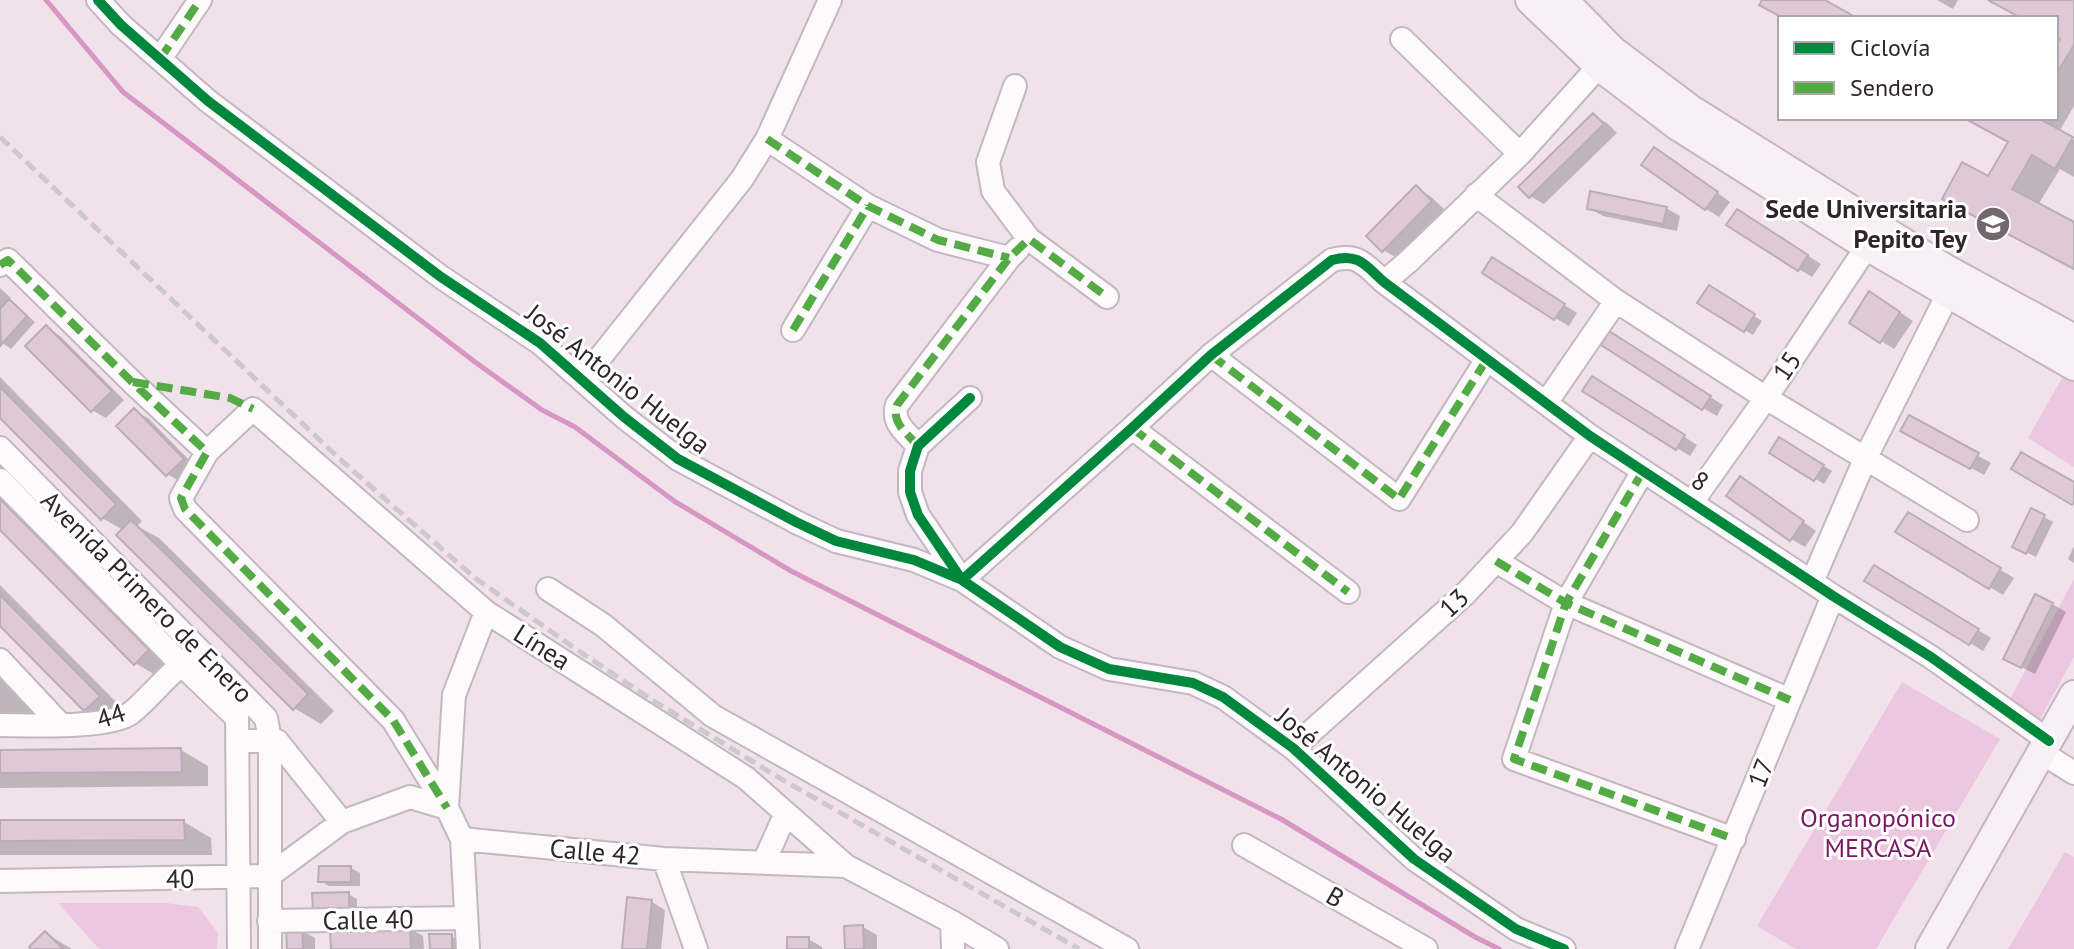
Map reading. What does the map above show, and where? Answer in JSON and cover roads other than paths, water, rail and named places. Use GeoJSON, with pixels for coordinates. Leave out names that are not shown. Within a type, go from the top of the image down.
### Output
{"type":"FeatureCollection","features":[{"type":"Feature","properties":{"kind":"main road"},"geometry":{"type":"LineString","coordinates":[[1530,0],[1684,118],[1873,237],[1948,294],[2074,366]]}},
{"type":"Feature","properties":{"kind":"main road"},"geometry":{"type":"LineString","coordinates":[[1563,0],[1606,59]]}},
{"type":"Feature","properties":{"kind":"main road"},"geometry":{"type":"LineString","coordinates":[[1873,237],[1944,268],[2074,339]]}},
{"type":"Feature","properties":{"kind":"main road"},"geometry":{"type":"LineString","coordinates":[[1930,949],[2074,695]]}},
{"type":"Feature","properties":{"kind":"street","name":"José Antonio Huelga"},"geometry":{"type":"LineString","coordinates":[[98,0],[121,25],[208,101],[416,259],[540,343],[624,417],[678,459],[836,541],[914,560],[962,580],[1060,647],[1109,669],[1193,683],[1223,697],[1293,748],[1414,859],[1516,929],[1564,949]]}},
{"type":"Feature","properties":{"kind":"street"},"geometry":{"type":"LineString","coordinates":[[160,59],[200,0]]}},
{"type":"Feature","properties":{"kind":"street"},"geometry":{"type":"LineString","coordinates":[[583,379],[742,179],[767,139],[830,0]]}},
{"type":"Feature","properties":{"kind":"street"},"geometry":{"type":"LineString","coordinates":[[1402,39],[1520,154]]}},
{"type":"Feature","properties":{"kind":"street"},"geometry":{"type":"LineString","coordinates":[[1384,282],[1520,154],[1606,59]]}},
{"type":"Feature","properties":{"kind":"street"},"geometry":{"type":"LineString","coordinates":[[1015,86],[988,162],[993,191],[1029,239],[1107,297]]}},
{"type":"Feature","properties":{"kind":"street"},"geometry":{"type":"LineString","coordinates":[[767,139],[868,206],[938,240],[1009,258]]}},
{"type":"Feature","properties":{"kind":"street"},"geometry":{"type":"LineString","coordinates":[[1476,195],[1616,301],[1766,398],[1967,520]]}},
{"type":"Feature","properties":{"kind":"street"},"geometry":{"type":"LineString","coordinates":[[793,330],[868,206]]}},
{"type":"Feature","properties":{"kind":"street","name":"15"},"geometry":{"type":"LineString","coordinates":[[1692,502],[1766,398],[1873,237]]}},
{"type":"Feature","properties":{"kind":"street"},"geometry":{"type":"LineString","coordinates":[[918,446],[896,421],[897,405],[1009,258],[1029,239]]}},
{"type":"Feature","properties":{"kind":"street","name":"8"},"geometry":{"type":"LineString","coordinates":[[1211,355],[1332,260],[1346,257],[1360,261],[1590,436],[1931,657],[2046,747],[2074,773]]}},
{"type":"Feature","properties":{"kind":"street"},"geometry":{"type":"LineString","coordinates":[[0,265],[8,260],[207,452],[181,498],[185,509],[393,720],[447,808],[462,839],[468,949]]}},
{"type":"Feature","properties":{"kind":"street"},"geometry":{"type":"LineString","coordinates":[[1812,582],[1866,457],[1948,294]]}},
{"type":"Feature","properties":{"kind":"street"},"geometry":{"type":"LineString","coordinates":[[1546,403],[1616,301]]}},
{"type":"Feature","properties":{"kind":"street"},"geometry":{"type":"LineString","coordinates":[[970,398],[918,446],[910,471],[910,492],[918,515],[962,580],[1211,355],[1399,499],[1487,359]]}},
{"type":"Feature","properties":{"kind":"street","name":"Línea"},"geometry":{"type":"LineString","coordinates":[[207,452],[253,409],[486,612],[746,778],[846,866]]}},
{"type":"Feature","properties":{"kind":"street"},"geometry":{"type":"LineString","coordinates":[[1132,428],[1348,592]]}},
{"type":"Feature","properties":{"kind":"street","name":"13"},"geometry":{"type":"LineString","coordinates":[[1293,748],[1466,593],[1522,533],[1590,436]]}},
{"type":"Feature","properties":{"kind":"street","name":"Avenida Primero de Enero"},"geometry":{"type":"LineString","coordinates":[[0,448],[266,718],[270,740],[270,949]]}},
{"type":"Feature","properties":{"kind":"street"},"geometry":{"type":"LineString","coordinates":[[1643,471],[1566,603],[1514,759],[1734,839]]}},
{"type":"Feature","properties":{"kind":"street","name":"Avenida Primero de Enero"},"geometry":{"type":"LineString","coordinates":[[0,480],[237,718],[239,949]]}},
{"type":"Feature","properties":{"kind":"street"},"geometry":{"type":"LineString","coordinates":[[1496,561],[1566,603],[1790,700]]}},
{"type":"Feature","properties":{"kind":"street","name":"Línea"},"geometry":{"type":"LineString","coordinates":[[548,589],[603,625],[713,716],[1127,949]]}},
{"type":"Feature","properties":{"kind":"street","name":"17"},"geometry":{"type":"LineString","coordinates":[[1687,949],[1833,596]]}},
{"type":"Feature","properties":{"kind":"street"},"geometry":{"type":"LineString","coordinates":[[447,808],[454,695],[486,612]]}},
{"type":"Feature","properties":{"kind":"street","name":"44"},"geometry":{"type":"LineString","coordinates":[[0,725],[96,724],[128,715],[199,651]]}},
{"type":"Feature","properties":{"kind":"street"},"geometry":{"type":"LineString","coordinates":[[0,660],[60,724]]}},
{"type":"Feature","properties":{"kind":"street"},"geometry":{"type":"LineString","coordinates":[[237,741],[277,741],[342,822]]}},
{"type":"Feature","properties":{"kind":"street"},"geometry":{"type":"LineString","coordinates":[[269,876],[342,822],[410,797],[447,808]]}},
{"type":"Feature","properties":{"kind":"street"},"geometry":{"type":"LineString","coordinates":[[764,862],[786,813]]}},
{"type":"Feature","properties":{"kind":"street","name":"Calle 42"},"geometry":{"type":"LineString","coordinates":[[462,839],[664,859],[846,866],[997,949]]}},
{"type":"Feature","properties":{"kind":"street","name":"B"},"geometry":{"type":"LineString","coordinates":[[1244,845],[1426,949]]}},
{"type":"Feature","properties":{"kind":"street"},"geometry":{"type":"LineString","coordinates":[[664,859],[696,949]]}},
{"type":"Feature","properties":{"kind":"street","name":"40"},"geometry":{"type":"LineString","coordinates":[[0,881],[269,876]]}},
{"type":"Feature","properties":{"kind":"street","name":"Calle 40"},"geometry":{"type":"LineString","coordinates":[[269,921],[466,918]]}},
{"type":"Feature","properties":{"kind":"street"},"geometry":{"type":"LineString","coordinates":[[952,922],[953,949]]}},
{"type":"Feature","properties":{"kind":"waterway"},"geometry":{"type":"LineString","coordinates":[[46,0],[123,92],[475,362],[542,410],[575,427],[674,501],[791,571],[1281,819],[1499,949]]}},
{"type":"Feature","properties":{"kind":"railway"},"geometry":{"type":"LineString","coordinates":[[0,137],[342,461],[475,578],[649,698],[783,780],[1079,949]]}},
{"type":"Feature","properties":{"kind":"place","name":"Sede Universitaria Pepito Tey"},"geometry":{"type":"Point","coordinates":[1993,224]}},
{"type":"Feature","properties":{"kind":"park label","name":"Organopónico MERCASA"},"geometry":{"type":"Point","coordinates":[1878,833]}}]}
